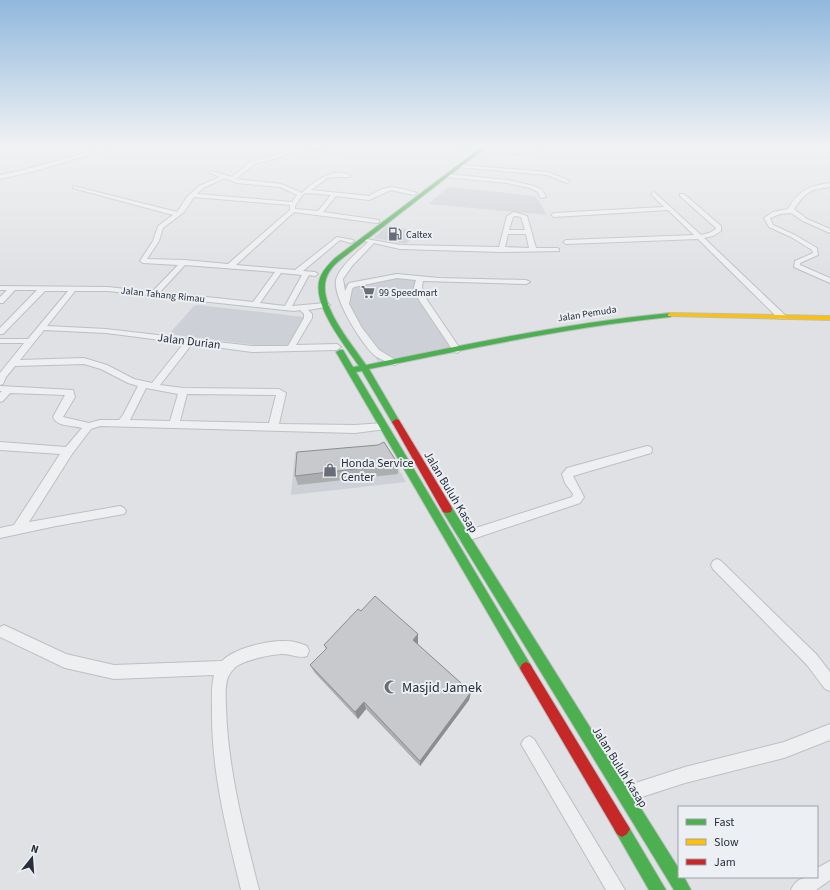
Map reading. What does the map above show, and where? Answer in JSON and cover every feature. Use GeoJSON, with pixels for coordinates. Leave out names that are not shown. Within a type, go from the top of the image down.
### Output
{"type":"FeatureCollection","features":[{"type":"Feature","properties":{"kind":"main road"},"geometry":{"type":"LineString","coordinates":[[311,277],[324,262],[421,189]]}},
{"type":"Feature","properties":{"kind":"main road","name":"Jalan Buluh Kasap"},"geometry":{"type":"LineString","coordinates":[[429,189],[338,259],[323,277],[321,287],[326,305],[341,332],[365,368],[406,441],[464,537],[683,890]]}},
{"type":"Feature","properties":{"kind":"main road","name":"Jalan Buluh Kasap"},"geometry":{"type":"LineString","coordinates":[[312,297],[315,307],[383,427],[658,890]]}},
{"type":"Feature","properties":{"kind":"main road","name":"Jalan Pemuda"},"geometry":{"type":"LineString","coordinates":[[352,370],[573,326],[638,317],[695,314],[830,318]]}},
{"type":"Feature","properties":{"kind":"street"},"geometry":{"type":"LineString","coordinates":[[81,189],[178,214]]}},
{"type":"Feature","properties":{"kind":"street"},"geometry":{"type":"LineString","coordinates":[[200,189],[192,195],[185,207],[178,214],[160,227],[154,245],[142,260],[146,262],[184,262],[230,266],[296,273],[311,277],[288,308]]}},
{"type":"Feature","properties":{"kind":"street"},"geometry":{"type":"LineString","coordinates":[[287,189],[300,194]]}},
{"type":"Feature","properties":{"kind":"street"},"geometry":{"type":"LineString","coordinates":[[230,266],[293,207],[300,194],[310,189]]}},
{"type":"Feature","properties":{"kind":"street"},"geometry":{"type":"LineString","coordinates":[[307,191],[374,197],[384,190],[390,189],[414,193]]}},
{"type":"Feature","properties":{"kind":"street"},"geometry":{"type":"LineString","coordinates":[[534,189],[540,191],[543,197]]}},
{"type":"Feature","properties":{"kind":"street"},"geometry":{"type":"LineString","coordinates":[[792,211],[791,208],[796,200],[804,191],[809,189]]}},
{"type":"Feature","properties":{"kind":"street"},"geometry":{"type":"LineString","coordinates":[[320,212],[335,194]]}},
{"type":"Feature","properties":{"kind":"street"},"geometry":{"type":"LineString","coordinates":[[654,194],[700,237],[729,268],[782,317]]}},
{"type":"Feature","properties":{"kind":"street"},"geometry":{"type":"LineString","coordinates":[[192,195],[293,207],[377,221]]}},
{"type":"Feature","properties":{"kind":"street"},"geometry":{"type":"LineString","coordinates":[[566,242],[700,237],[717,233],[719,227],[682,195]]}},
{"type":"Feature","properties":{"kind":"street"},"geometry":{"type":"LineString","coordinates":[[554,215],[669,208]]}},
{"type":"Feature","properties":{"kind":"street"},"geometry":{"type":"LineString","coordinates":[[830,231],[805,220],[792,211],[783,212],[767,218],[767,222],[771,226],[793,236],[815,250],[816,254],[798,262],[796,266],[830,281]]}},
{"type":"Feature","properties":{"kind":"street"},"geometry":{"type":"LineString","coordinates":[[501,250],[510,216],[514,214],[524,216],[533,250]]}},
{"type":"Feature","properties":{"kind":"street"},"geometry":{"type":"LineString","coordinates":[[506,232],[528,232]]}},
{"type":"Feature","properties":{"kind":"street"},"geometry":{"type":"LineString","coordinates":[[296,273],[339,238],[351,241]]}},
{"type":"Feature","properties":{"kind":"street"},"geometry":{"type":"LineString","coordinates":[[362,239],[400,247],[557,250]]}},
{"type":"Feature","properties":{"kind":"street"},"geometry":{"type":"LineString","coordinates":[[372,242],[344,271],[340,279],[340,286],[349,313],[375,351],[395,362]]}},
{"type":"Feature","properties":{"kind":"street"},"geometry":{"type":"LineString","coordinates":[[155,293],[184,262]]}},
{"type":"Feature","properties":{"kind":"street"},"geometry":{"type":"LineString","coordinates":[[256,304],[279,271]]}},
{"type":"Feature","properties":{"kind":"street"},"geometry":{"type":"LineString","coordinates":[[346,302],[349,288],[354,283],[378,280],[390,276],[420,279],[526,282]]}},
{"type":"Feature","properties":{"kind":"street"},"geometry":{"type":"LineString","coordinates":[[420,279],[418,287],[423,300],[457,350]]}},
{"type":"Feature","properties":{"kind":"street","name":"Jalan Tahang Rimau"},"geometry":{"type":"LineString","coordinates":[[0,288],[108,289],[303,309],[326,305]]}},
{"type":"Feature","properties":{"kind":"street"},"geometry":{"type":"LineString","coordinates":[[0,301],[13,288]]}},
{"type":"Feature","properties":{"kind":"street"},"geometry":{"type":"LineString","coordinates":[[0,332],[44,288]]}},
{"type":"Feature","properties":{"kind":"street"},"geometry":{"type":"LineString","coordinates":[[0,399],[3,386],[2,376],[74,288]]}},
{"type":"Feature","properties":{"kind":"street"},"geometry":{"type":"LineString","coordinates":[[290,349],[308,318],[308,314],[303,309]]}},
{"type":"Feature","properties":{"kind":"street","name":"Jalan Durian"},"geometry":{"type":"LineString","coordinates":[[42,328],[106,331],[252,349],[337,347]]}},
{"type":"Feature","properties":{"kind":"street"},"geometry":{"type":"LineString","coordinates":[[0,341],[31,341]]}},
{"type":"Feature","properties":{"kind":"street"},"geometry":{"type":"LineString","coordinates":[[154,387],[190,341]]}},
{"type":"Feature","properties":{"kind":"street"},"geometry":{"type":"LineString","coordinates":[[12,363],[84,361],[104,366],[131,381],[154,387],[183,391],[280,392],[273,428]]}},
{"type":"Feature","properties":{"kind":"street"},"geometry":{"type":"LineString","coordinates":[[121,424],[127,417],[143,385]]}},
{"type":"Feature","properties":{"kind":"street"},"geometry":{"type":"LineString","coordinates":[[3,386],[70,392],[70,397],[60,411],[58,417],[59,420],[82,424],[88,427]]}},
{"type":"Feature","properties":{"kind":"street"},"geometry":{"type":"LineString","coordinates":[[174,425],[183,391]]}},
{"type":"Feature","properties":{"kind":"street"},"geometry":{"type":"LineString","coordinates":[[18,529],[68,451],[88,427],[100,423],[273,428],[355,429],[383,427]]}},
{"type":"Feature","properties":{"kind":"street"},"geometry":{"type":"LineString","coordinates":[[0,446],[68,451]]}},
{"type":"Feature","properties":{"kind":"street"},"geometry":{"type":"LineString","coordinates":[[464,537],[576,500],[578,493],[568,479],[568,474],[571,471],[647,450]]}},
{"type":"Feature","properties":{"kind":"street"},"geometry":{"type":"LineString","coordinates":[[0,533],[120,511]]}},
{"type":"Feature","properties":{"kind":"street"},"geometry":{"type":"LineString","coordinates":[[717,565],[812,660],[830,684]]}},
{"type":"Feature","properties":{"kind":"street"},"geometry":{"type":"LineString","coordinates":[[4,632],[65,661],[114,672],[225,668]]}},
{"type":"Feature","properties":{"kind":"street"},"geometry":{"type":"LineString","coordinates":[[250,890],[230,812],[222,767],[218,716],[219,689],[222,674],[231,661],[279,646],[294,648],[302,652]]}},
{"type":"Feature","properties":{"kind":"street"},"geometry":{"type":"LineString","coordinates":[[623,794],[685,775],[776,754],[830,732]]}},
{"type":"Feature","properties":{"kind":"street"},"geometry":{"type":"LineString","coordinates":[[529,744],[616,890]]}},
{"type":"Feature","properties":{"kind":"street"},"geometry":{"type":"LineString","coordinates":[[800,890],[830,870]]}},
{"type":"Feature","properties":{"kind":"shaded area"},"geometry":{"type":"Polygon","coordinates":[[[446,189],[463,189],[536,196],[547,215],[429,204],[446,189]]]}},
{"type":"Feature","properties":{"kind":"shaded area"},"geometry":{"type":"Polygon","coordinates":[[[388,225],[417,232],[406,244],[374,238],[388,225]]]}},
{"type":"Feature","properties":{"kind":"shaded area"},"geometry":{"type":"Polygon","coordinates":[[[412,276],[423,278],[421,287],[423,296],[459,348],[378,361],[346,314],[338,286],[356,281],[412,276]]]}},
{"type":"Feature","properties":{"kind":"shaded area"},"geometry":{"type":"Polygon","coordinates":[[[198,305],[304,317],[288,345],[255,345],[169,334],[194,306],[198,305]]]}},
{"type":"Feature","properties":{"kind":"shaded area"},"geometry":{"type":"Polygon","coordinates":[[[388,450],[406,482],[291,495],[295,452],[388,450]]]}},
{"type":"Feature","properties":{"kind":"building"},"geometry":{"type":"Polygon","coordinates":[[[384,442],[398,464],[295,476],[297,452],[378,445],[384,442]]]}},
{"type":"Feature","properties":{"kind":"building","name":"Masjid Jamek"},"geometry":{"type":"Polygon","coordinates":[[[375,596],[418,634],[413,640],[471,692],[420,761],[364,702],[355,712],[310,665],[327,648],[324,645],[358,609],[361,611],[375,596]]]}},
{"type":"Feature","properties":{"kind":"traffic: fast"},"geometry":{"type":"LineString","coordinates":[[396,422],[367,372],[333,322],[324,300],[322,283],[323,278],[333,263],[430,189]]}},
{"type":"Feature","properties":{"kind":"traffic: fast"},"geometry":{"type":"LineString","coordinates":[[353,370],[550,330],[670,315]]}},
{"type":"Feature","properties":{"kind":"traffic: fast"},"geometry":{"type":"LineString","coordinates":[[340,352],[526,668]]}},
{"type":"Feature","properties":{"kind":"traffic: fast"},"geometry":{"type":"LineString","coordinates":[[447,509],[683,890]]}},
{"type":"Feature","properties":{"kind":"traffic: fast"},"geometry":{"type":"LineString","coordinates":[[622,829],[658,890]]}},
{"type":"Feature","properties":{"kind":"traffic: slow"},"geometry":{"type":"LineString","coordinates":[[670,315],[830,318]]}},
{"type":"Feature","properties":{"kind":"traffic: jam"},"geometry":{"type":"LineString","coordinates":[[396,422],[447,509]]}},
{"type":"Feature","properties":{"kind":"traffic: jam"},"geometry":{"type":"LineString","coordinates":[[526,668],[622,829]]}},
{"type":"Feature","properties":{"kind":"place","name":"Caltex"},"geometry":{"type":"Point","coordinates":[395,234]}},
{"type":"Feature","properties":{"kind":"place","name":"99 Speedmart"},"geometry":{"type":"Point","coordinates":[368,292]}},
{"type":"Feature","properties":{"kind":"place","name":"Honda Service Center"},"geometry":{"type":"Point","coordinates":[330,470]}},
{"type":"Feature","properties":{"kind":"place","name":"Masjid Jamek"},"geometry":{"type":"Point","coordinates":[391,687]}}]}
